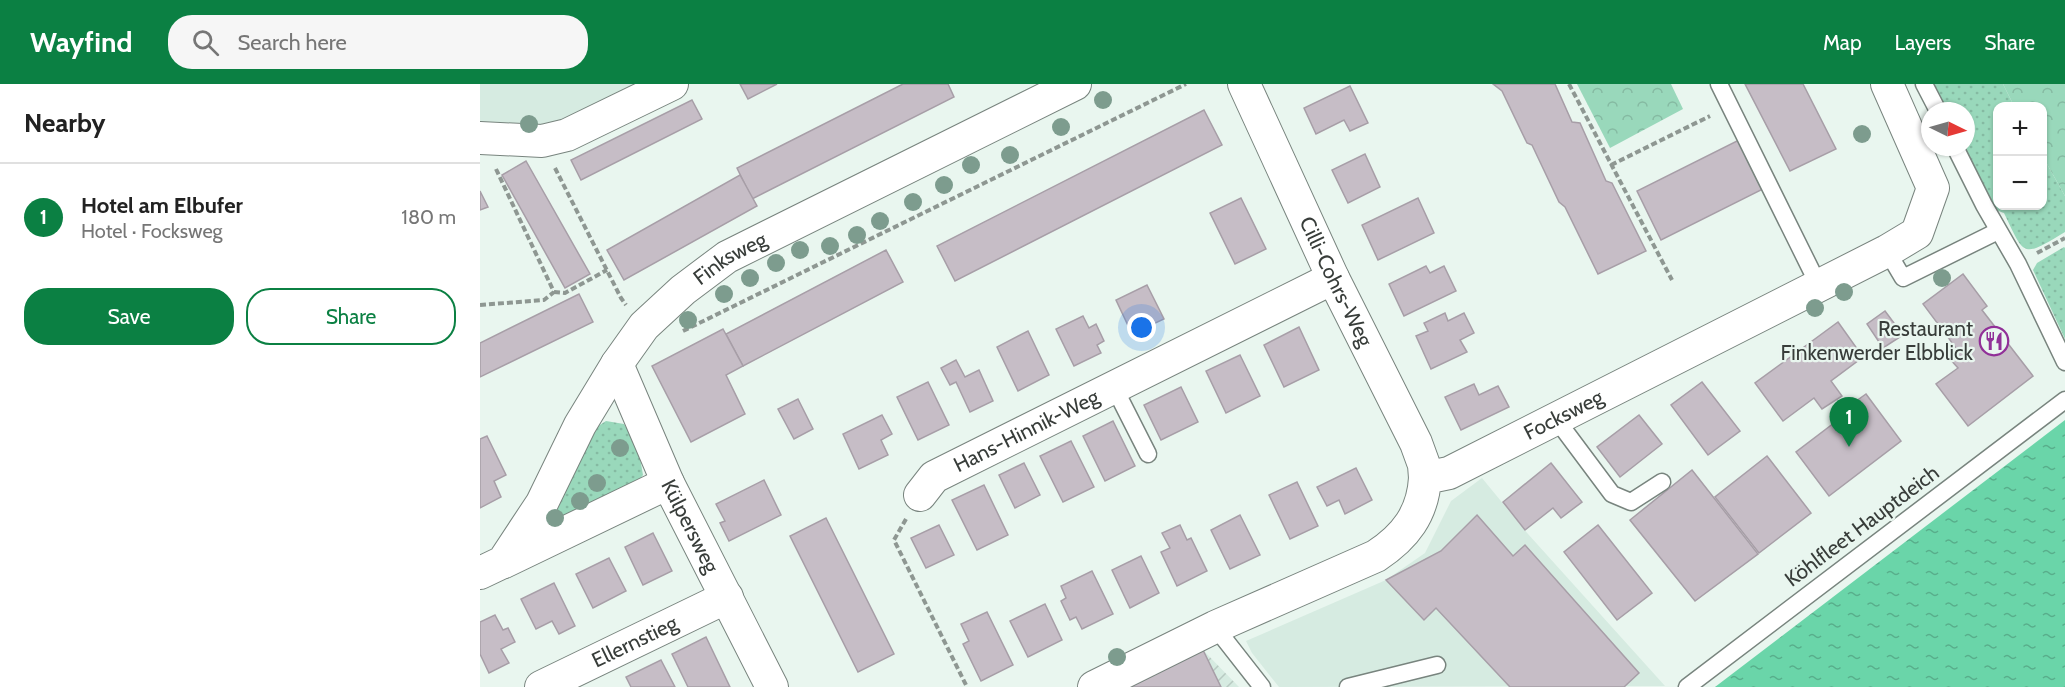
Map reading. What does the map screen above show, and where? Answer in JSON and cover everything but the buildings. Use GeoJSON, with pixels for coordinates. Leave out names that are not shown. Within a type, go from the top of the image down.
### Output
{"type":"FeatureCollection","features":[{"type":"Feature","properties":{"kind":"street"},"geometry":{"type":"LineString","coordinates":[[481,138],[542,141],[567,135],[672,84]]}},
{"type":"Feature","properties":{"kind":"street","name":"Finksweg"},"geometry":{"type":"LineString","coordinates":[[491,568],[542,503],[580,425],[617,364],[644,326],[683,290],[727,257],[1075,84]]}},
{"type":"Feature","properties":{"kind":"street","name":"Cilli-Cohrs-Weg"},"geometry":{"type":"LineString","coordinates":[[1244,84],[1333,278],[1416,443],[1424,465],[1425,478]]}},
{"type":"Feature","properties":{"kind":"street","name":"Focksweg"},"geometry":{"type":"LineString","coordinates":[[1425,478],[1449,473],[1819,286],[1917,233],[1933,188],[1887,84]]}},
{"type":"Feature","properties":{"kind":"street","name":"Hans-Hinnik-Weg"},"geometry":{"type":"LineString","coordinates":[[920,495],[934,477],[1333,278]]}},
{"type":"Feature","properties":{"kind":"street","name":"Külpersweg"},"geometry":{"type":"LineString","coordinates":[[617,364],[668,483],[772,687]]}},
{"type":"Feature","properties":{"kind":"street"},"geometry":{"type":"LineString","coordinates":[[1094,687],[1215,627],[1376,556],[1401,538],[1415,519],[1422,500],[1425,478]]}},
{"type":"Feature","properties":{"kind":"street","name":"Finksweg"},"geometry":{"type":"LineString","coordinates":[[491,568],[668,483]]}},
{"type":"Feature","properties":{"kind":"street","name":"Ellernstieg"},"geometry":{"type":"LineString","coordinates":[[541,687],[727,597]]}},
{"type":"Feature","properties":{"kind":"lane"},"geometry":{"type":"LineString","coordinates":[[1719,84],[1819,286]]}},
{"type":"Feature","properties":{"kind":"lane"},"geometry":{"type":"LineString","coordinates":[[1924,84],[1933,102]]}},
{"type":"Feature","properties":{"kind":"lane"},"geometry":{"type":"LineString","coordinates":[[1960,156],[1998,231],[2018,264],[2065,362]]}},
{"type":"Feature","properties":{"kind":"lane"},"geometry":{"type":"LineString","coordinates":[[1887,251],[1903,278],[1998,231]]}},
{"type":"Feature","properties":{"kind":"lane"},"geometry":{"type":"LineString","coordinates":[[1114,387],[1148,454]]}},
{"type":"Feature","properties":{"kind":"lane","name":"Köhlfleet Hauptdeich"},"geometry":{"type":"LineString","coordinates":[[1687,687],[2065,400]]}},
{"type":"Feature","properties":{"kind":"lane"},"geometry":{"type":"LineString","coordinates":[[1556,419],[1612,494],[1631,502],[1662,482]]}},
{"type":"Feature","properties":{"kind":"lane"},"geometry":{"type":"LineString","coordinates":[[1215,627],[1262,687]]}},
{"type":"Feature","properties":{"kind":"lane"},"geometry":{"type":"LineString","coordinates":[[1348,687],[1437,665]]}},
{"type":"Feature","properties":{"kind":"path"},"geometry":{"type":"LineString","coordinates":[[682,332],[1186,84]]}},
{"type":"Feature","properties":{"kind":"path"},"geometry":{"type":"LineString","coordinates":[[1569,84],[1672,280]]}},
{"type":"Feature","properties":{"kind":"path"},"geometry":{"type":"LineString","coordinates":[[1611,165],[1730,106]]}},
{"type":"Feature","properties":{"kind":"path"},"geometry":{"type":"LineString","coordinates":[[481,138],[554,292]]}},
{"type":"Feature","properties":{"kind":"path"},"geometry":{"type":"LineString","coordinates":[[542,141],[621,298],[644,326]]}},
{"type":"Feature","properties":{"kind":"path"},"geometry":{"type":"LineString","coordinates":[[2018,264],[2065,238]]}},
{"type":"Feature","properties":{"kind":"path"},"geometry":{"type":"LineString","coordinates":[[480,305],[543,300],[554,292],[565,293],[607,270]]}},
{"type":"Feature","properties":{"kind":"path"},"geometry":{"type":"LineString","coordinates":[[920,495],[894,540],[967,687]]}},
{"type":"Feature","properties":{"kind":"shaded area"},"geometry":{"type":"Polygon","coordinates":[[[480,84],[646,84],[589,112],[538,130],[480,126],[480,84]]]}},
{"type":"Feature","properties":{"kind":"shaded area"},"geometry":{"type":"Polygon","coordinates":[[[1482,478],[1528,534],[1665,686],[1279,687],[1252,653],[1246,641],[1386,580],[1425,553],[1451,501],[1482,478]]]}},
{"type":"Feature","properties":{"kind":"shaded area"},"geometry":{"type":"Polygon","coordinates":[[[1203,650],[1239,687],[1125,687],[1203,650]]]}},
{"type":"Feature","properties":{"kind":"green space"},"geometry":{"type":"Polygon","coordinates":[[[1577,84],[1671,84],[1683,109],[1610,148],[1577,84]]]}},
{"type":"Feature","properties":{"kind":"green space"},"geometry":{"type":"Polygon","coordinates":[[[1934,84],[2003,84],[2012,102],[1993,102],[1993,209],[1968,156],[1975,156],[1975,102],[1942,102],[1934,84]]]}},
{"type":"Feature","properties":{"kind":"green space"},"geometry":{"type":"Polygon","coordinates":[[[2003,84],[2065,84],[2065,196],[2047,164],[2047,102],[2012,102],[2003,84]]]}},
{"type":"Feature","properties":{"kind":"green space"},"geometry":{"type":"Polygon","coordinates":[[[2047,164],[2065,196],[2065,232],[2040,246],[2026,249],[2016,238],[2004,213],[1996,210],[2047,210],[2047,164]]]}},
{"type":"Feature","properties":{"kind":"green space"},"geometry":{"type":"Polygon","coordinates":[[[2064,247],[2065,339],[2033,270],[2037,263],[2064,247]]]}},
{"type":"Feature","properties":{"kind":"green space"},"geometry":{"type":"Polygon","coordinates":[[[606,421],[624,424],[638,446],[643,475],[634,486],[549,527],[550,514],[586,434],[606,421]]]}},
{"type":"Feature","properties":{"kind":"water"},"geometry":{"type":"Polygon","coordinates":[[[2065,420],[2065,687],[1715,687],[2065,420]]]}},
{"type":"Feature","properties":{"kind":"place","name":"Restaurant Finkenwerder Elbblick"},"geometry":{"type":"Point","coordinates":[1994,341]}},
{"type":"Feature","properties":{"kind":"place","name":"Hotel am Elbufer"},"geometry":{"type":"Point","coordinates":[1849,447]}}]}
